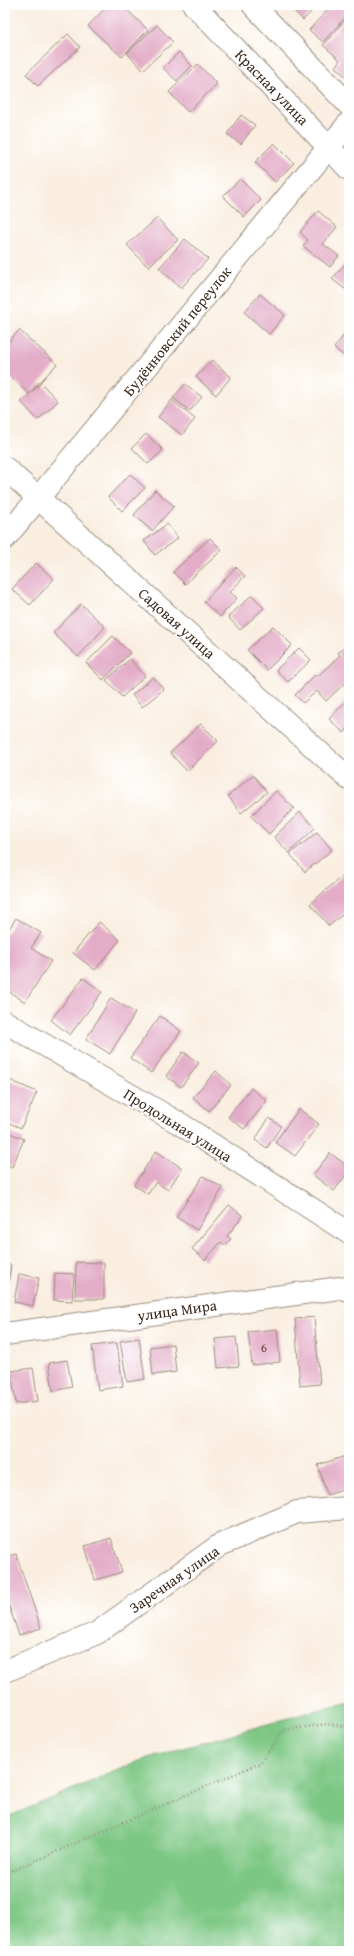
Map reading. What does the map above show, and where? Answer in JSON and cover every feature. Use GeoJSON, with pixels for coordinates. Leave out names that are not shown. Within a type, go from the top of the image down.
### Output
{"type":"FeatureCollection","features":[{"type":"Feature","properties":{"kind":"street","name":"Красная улица"},"geometry":{"type":"LineString","coordinates":[[194,5],[349,169]]}},
{"type":"Feature","properties":{"kind":"street"},"geometry":{"type":"LineString","coordinates":[[253,5],[349,105]]}},
{"type":"Feature","properties":{"kind":"street","name":"Будённовский переулок"},"geometry":{"type":"LineString","coordinates":[[5,538],[40,498],[349,123]]}},
{"type":"Feature","properties":{"kind":"street","name":"Садовая улица"},"geometry":{"type":"LineString","coordinates":[[5,468],[40,498],[349,779]]}},
{"type":"Feature","properties":{"kind":"street","name":"Продольная улица"},"geometry":{"type":"LineString","coordinates":[[5,1022],[182,1125],[349,1233]]}},
{"type":"Feature","properties":{"kind":"street","name":"улица Мира"},"geometry":{"type":"LineString","coordinates":[[5,1334],[340,1288],[349,1290]]}},
{"type":"Feature","properties":{"kind":"street","name":"Заречная улица"},"geometry":{"type":"LineString","coordinates":[[5,1671],[97,1633],[220,1545],[297,1512],[349,1508]]}},
{"type":"Feature","properties":{"kind":"path"},"geometry":{"type":"LineString","coordinates":[[5,1874],[260,1763],[284,1730],[327,1724],[349,1727]]}},
{"type":"Feature","properties":{"kind":"green space"},"geometry":{"type":"Polygon","coordinates":[[[349,1701],[349,1951],[5,1951],[5,1818],[144,1759],[349,1701]]]}},
{"type":"Feature","properties":{"kind":"building"},"geometry":{"type":"Polygon","coordinates":[[[108,5],[122,5],[148,30],[122,57],[88,26],[108,5]]]}},
{"type":"Feature","properties":{"kind":"building"},"geometry":{"type":"Polygon","coordinates":[[[296,5],[318,5],[303,20],[292,9],[296,5]]]}},
{"type":"Feature","properties":{"kind":"building"},"geometry":{"type":"Polygon","coordinates":[[[332,5],[349,5],[349,13],[323,42],[309,30],[332,5]]]}},
{"type":"Feature","properties":{"kind":"building"},"geometry":{"type":"Polygon","coordinates":[[[344,21],[349,25],[349,79],[335,67],[340,60],[323,45],[344,21]]]}},
{"type":"Feature","properties":{"kind":"building"},"geometry":{"type":"Polygon","coordinates":[[[157,25],[173,42],[143,70],[127,53],[157,25]]]}},
{"type":"Feature","properties":{"kind":"building"},"geometry":{"type":"Polygon","coordinates":[[[68,34],[80,47],[38,86],[26,74],[68,34]]]}},
{"type":"Feature","properties":{"kind":"building"},"geometry":{"type":"Polygon","coordinates":[[[179,52],[192,66],[177,81],[163,68],[179,52]]]}},
{"type":"Feature","properties":{"kind":"building"},"geometry":{"type":"Polygon","coordinates":[[[198,64],[217,84],[188,112],[169,92],[198,64]]]}},
{"type":"Feature","properties":{"kind":"building"},"geometry":{"type":"Polygon","coordinates":[[[241,115],[255,125],[241,144],[227,134],[241,115]]]}},
{"type":"Feature","properties":{"kind":"building"},"geometry":{"type":"Polygon","coordinates":[[[274,143],[294,163],[275,182],[255,162],[274,143]]]}},
{"type":"Feature","properties":{"kind":"building"},"geometry":{"type":"Polygon","coordinates":[[[240,179],[261,200],[244,217],[223,196],[240,179]]]}},
{"type":"Feature","properties":{"kind":"building"},"geometry":{"type":"Polygon","coordinates":[[[318,211],[337,227],[323,244],[339,256],[330,267],[303,246],[308,240],[300,232],[318,211]]]}},
{"type":"Feature","properties":{"kind":"building"},"geometry":{"type":"Polygon","coordinates":[[[157,218],[178,240],[148,267],[127,245],[157,218]]]}},
{"type":"Feature","properties":{"kind":"building"},"geometry":{"type":"Polygon","coordinates":[[[185,239],[208,259],[181,288],[159,268],[185,239]]]}},
{"type":"Feature","properties":{"kind":"building"},"geometry":{"type":"Polygon","coordinates":[[[349,259],[349,292],[332,279],[349,259]]]}},
{"type":"Feature","properties":{"kind":"building"},"geometry":{"type":"Polygon","coordinates":[[[260,294],[285,315],[269,334],[244,312],[260,294]]]}},
{"type":"Feature","properties":{"kind":"building"},"geometry":{"type":"Polygon","coordinates":[[[349,329],[349,356],[347,358],[334,348],[349,329]]]}},
{"type":"Feature","properties":{"kind":"building"},"geometry":{"type":"Polygon","coordinates":[[[19,330],[57,364],[29,394],[5,372],[5,346],[19,330]]]}},
{"type":"Feature","properties":{"kind":"building"},"geometry":{"type":"Polygon","coordinates":[[[212,360],[231,377],[216,395],[196,377],[212,360]]]}},
{"type":"Feature","properties":{"kind":"building"},"geometry":{"type":"Polygon","coordinates":[[[41,383],[58,401],[38,420],[21,402],[41,383]]]}},
{"type":"Feature","properties":{"kind":"building"},"geometry":{"type":"Polygon","coordinates":[[[185,384],[202,397],[190,411],[173,398],[185,384]]]}},
{"type":"Feature","properties":{"kind":"building"},"geometry":{"type":"Polygon","coordinates":[[[172,400],[195,419],[182,435],[158,417],[172,400]]]}},
{"type":"Feature","properties":{"kind":"building"},"geometry":{"type":"Polygon","coordinates":[[[146,434],[163,450],[148,464],[132,448],[146,434]]]}},
{"type":"Feature","properties":{"kind":"building"},"geometry":{"type":"Polygon","coordinates":[[[130,474],[145,488],[122,511],[108,497],[130,474]]]}},
{"type":"Feature","properties":{"kind":"building"},"geometry":{"type":"Polygon","coordinates":[[[155,490],[174,506],[152,531],[134,515],[155,490]]]}},
{"type":"Feature","properties":{"kind":"building"},"geometry":{"type":"Polygon","coordinates":[[[167,524],[178,538],[155,555],[144,541],[167,524]]]}},
{"type":"Feature","properties":{"kind":"building"},"geometry":{"type":"Polygon","coordinates":[[[210,538],[222,550],[185,584],[173,572],[210,538]]]}},
{"type":"Feature","properties":{"kind":"building"},"geometry":{"type":"Polygon","coordinates":[[[36,563],[54,579],[30,605],[12,589],[36,563]]]}},
{"type":"Feature","properties":{"kind":"building"},"geometry":{"type":"Polygon","coordinates":[[[236,567],[245,576],[230,592],[237,598],[220,617],[204,602],[236,567]]]}},
{"type":"Feature","properties":{"kind":"building"},"geometry":{"type":"Polygon","coordinates":[[[252,595],[264,608],[240,630],[228,617],[252,595]]]}},
{"type":"Feature","properties":{"kind":"building"},"geometry":{"type":"Polygon","coordinates":[[[81,604],[105,627],[78,657],[53,633],[81,604]]]}},
{"type":"Feature","properties":{"kind":"building"},"geometry":{"type":"Polygon","coordinates":[[[273,626],[292,645],[267,670],[247,650],[273,626]]]}},
{"type":"Feature","properties":{"kind":"building"},"geometry":{"type":"Polygon","coordinates":[[[113,636],[130,653],[103,680],[86,663],[113,636]]]}},
{"type":"Feature","properties":{"kind":"building"},"geometry":{"type":"Polygon","coordinates":[[[349,643],[349,679],[326,701],[317,691],[303,703],[295,695],[316,674],[318,676],[340,655],[338,653],[349,643]]]}},
{"type":"Feature","properties":{"kind":"building"},"geometry":{"type":"Polygon","coordinates":[[[299,648],[311,660],[288,682],[276,670],[299,648]]]}},
{"type":"Feature","properties":{"kind":"building"},"geometry":{"type":"Polygon","coordinates":[[[130,659],[145,676],[122,697],[106,680],[130,659]]]}},
{"type":"Feature","properties":{"kind":"building"},"geometry":{"type":"Polygon","coordinates":[[[153,677],[164,689],[142,707],[132,695],[153,677]]]}},
{"type":"Feature","properties":{"kind":"building"},"geometry":{"type":"Polygon","coordinates":[[[349,698],[349,727],[344,733],[329,719],[349,698]]]}},
{"type":"Feature","properties":{"kind":"building"},"geometry":{"type":"Polygon","coordinates":[[[201,724],[218,741],[187,771],[170,753],[201,724]]]}},
{"type":"Feature","properties":{"kind":"building"},"geometry":{"type":"Polygon","coordinates":[[[253,775],[267,792],[241,813],[228,796],[253,775]]]}},
{"type":"Feature","properties":{"kind":"building"},"geometry":{"type":"Polygon","coordinates":[[[276,791],[294,808],[269,834],[251,816],[276,791]]]}},
{"type":"Feature","properties":{"kind":"building"},"geometry":{"type":"Polygon","coordinates":[[[300,812],[315,828],[289,853],[274,837],[300,812]]]}},
{"type":"Feature","properties":{"kind":"building"},"geometry":{"type":"Polygon","coordinates":[[[317,832],[332,850],[305,872],[290,854],[317,832]]]}},
{"type":"Feature","properties":{"kind":"building"},"geometry":{"type":"Polygon","coordinates":[[[349,870],[349,909],[329,926],[310,904],[349,870]]]}},
{"type":"Feature","properties":{"kind":"building"},"geometry":{"type":"Polygon","coordinates":[[[16,918],[41,933],[31,948],[51,961],[25,1002],[5,989],[5,935],[16,918]]]}},
{"type":"Feature","properties":{"kind":"building"},"geometry":{"type":"Polygon","coordinates":[[[99,922],[120,940],[95,970],[73,953],[99,922]]]}},
{"type":"Feature","properties":{"kind":"building"},"geometry":{"type":"Polygon","coordinates":[[[83,978],[102,992],[70,1035],[51,1020],[83,978]]]}},
{"type":"Feature","properties":{"kind":"building"},"geometry":{"type":"Polygon","coordinates":[[[111,998],[135,1013],[110,1054],[86,1039],[111,998]]]}},
{"type":"Feature","properties":{"kind":"building"},"geometry":{"type":"Polygon","coordinates":[[[160,1016],[181,1031],[151,1073],[130,1058],[160,1016]]]}},
{"type":"Feature","properties":{"kind":"building"},"geometry":{"type":"Polygon","coordinates":[[[183,1052],[199,1063],[181,1087],[166,1076],[183,1052]]]}},
{"type":"Feature","properties":{"kind":"building"},"geometry":{"type":"Polygon","coordinates":[[[216,1071],[231,1085],[209,1111],[193,1097],[216,1071]]]}},
{"type":"Feature","properties":{"kind":"building"},"geometry":{"type":"Polygon","coordinates":[[[5,1078],[37,1092],[21,1128],[5,1121],[5,1078]]]}},
{"type":"Feature","properties":{"kind":"building"},"geometry":{"type":"Polygon","coordinates":[[[251,1088],[267,1101],[244,1129],[228,1117],[251,1088]]]}},
{"type":"Feature","properties":{"kind":"building"},"geometry":{"type":"Polygon","coordinates":[[[299,1109],[319,1124],[295,1156],[275,1142],[299,1109]]]}},
{"type":"Feature","properties":{"kind":"building"},"geometry":{"type":"Polygon","coordinates":[[[269,1118],[281,1126],[267,1148],[255,1140],[269,1118]]]}},
{"type":"Feature","properties":{"kind":"building"},"geometry":{"type":"Polygon","coordinates":[[[5,1131],[24,1139],[12,1167],[5,1164],[5,1131]]]}},
{"type":"Feature","properties":{"kind":"building"},"geometry":{"type":"Polygon","coordinates":[[[156,1151],[182,1168],[168,1190],[156,1182],[148,1194],[134,1185],[156,1151]]]}},
{"type":"Feature","properties":{"kind":"building"},"geometry":{"type":"Polygon","coordinates":[[[330,1153],[349,1167],[349,1171],[334,1191],[313,1175],[330,1153]]]}},
{"type":"Feature","properties":{"kind":"building"},"geometry":{"type":"Polygon","coordinates":[[[203,1176],[223,1188],[197,1230],[176,1217],[203,1176]]]}},
{"type":"Feature","properties":{"kind":"building"},"geometry":{"type":"Polygon","coordinates":[[[229,1205],[243,1216],[227,1236],[231,1239],[225,1245],[221,1242],[205,1260],[192,1249],[229,1205]]]}},
{"type":"Feature","properties":{"kind":"building"},"geometry":{"type":"Polygon","coordinates":[[[76,1262],[104,1263],[104,1299],[75,1299],[76,1262]]]}},
{"type":"Feature","properties":{"kind":"building"},"geometry":{"type":"Polygon","coordinates":[[[5,1264],[11,1265],[7,1290],[5,1289],[5,1264]]]}},
{"type":"Feature","properties":{"kind":"building"},"geometry":{"type":"Polygon","coordinates":[[[55,1273],[74,1274],[72,1301],[54,1300],[55,1273]]]}},
{"type":"Feature","properties":{"kind":"building"},"geometry":{"type":"Polygon","coordinates":[[[19,1274],[39,1278],[33,1306],[14,1302],[19,1274]]]}},
{"type":"Feature","properties":{"kind":"building"},"geometry":{"type":"Polygon","coordinates":[[[314,1317],[320,1384],[300,1386],[295,1319],[314,1317]]]}},
{"type":"Feature","properties":{"kind":"building"},"geometry":{"type":"Polygon","coordinates":[[[277,1329],[280,1362],[252,1365],[248,1332],[277,1329]]]}},
{"type":"Feature","properties":{"kind":"building"},"geometry":{"type":"Polygon","coordinates":[[[236,1337],[239,1366],[218,1368],[215,1339],[236,1337]]]}},
{"type":"Feature","properties":{"kind":"building"},"geometry":{"type":"Polygon","coordinates":[[[139,1338],[145,1379],[127,1382],[120,1341],[139,1338]]]}},
{"type":"Feature","properties":{"kind":"building"},"geometry":{"type":"Polygon","coordinates":[[[117,1343],[123,1386],[98,1390],[92,1346],[117,1343]]]}},
{"type":"Feature","properties":{"kind":"building"},"geometry":{"type":"Polygon","coordinates":[[[173,1344],[176,1372],[153,1375],[150,1347],[173,1344]]]}},
{"type":"Feature","properties":{"kind":"building"},"geometry":{"type":"Polygon","coordinates":[[[67,1360],[72,1387],[53,1391],[49,1363],[67,1360]]]}},
{"type":"Feature","properties":{"kind":"building"},"geometry":{"type":"Polygon","coordinates":[[[33,1368],[38,1401],[16,1404],[11,1371],[33,1368]]]}},
{"type":"Feature","properties":{"kind":"building"},"geometry":{"type":"Polygon","coordinates":[[[349,1455],[349,1488],[327,1495],[318,1465],[349,1455]]]}},
{"type":"Feature","properties":{"kind":"building"},"geometry":{"type":"Polygon","coordinates":[[[111,1538],[122,1572],[95,1580],[85,1546],[111,1538]]]}},
{"type":"Feature","properties":{"kind":"building"},"geometry":{"type":"Polygon","coordinates":[[[16,1554],[41,1628],[19,1635],[5,1595],[5,1557],[16,1554]]]}}]}
